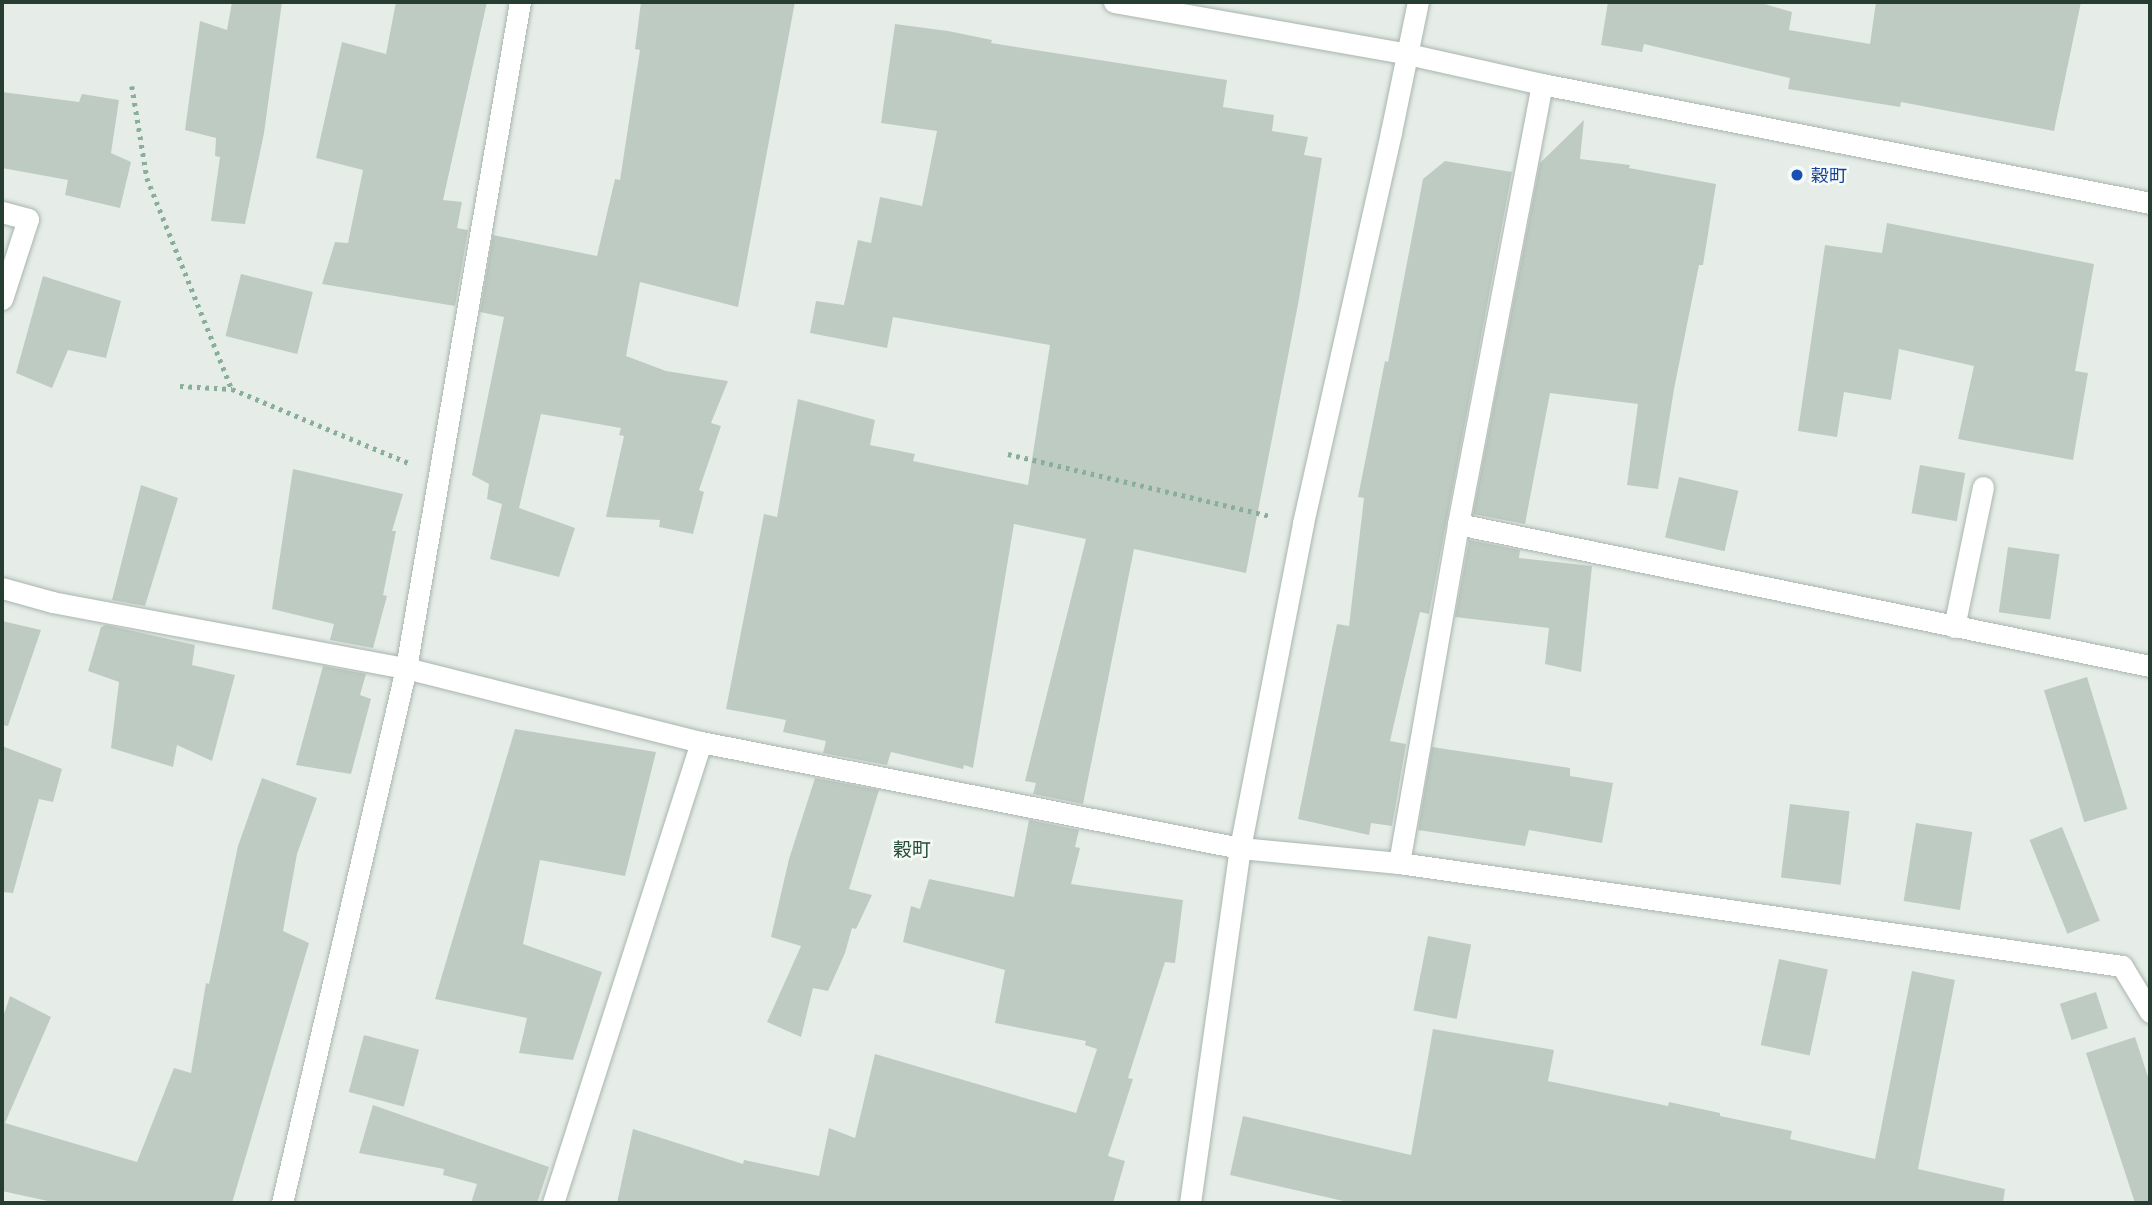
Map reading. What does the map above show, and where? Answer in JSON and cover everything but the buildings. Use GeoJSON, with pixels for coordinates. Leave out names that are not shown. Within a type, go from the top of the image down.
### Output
{"type":"FeatureCollection","features":[{"type":"Feature","properties":{"kind":"street"},"geometry":{"type":"LineString","coordinates":[[282,1203],[406,668],[520,2]]}},
{"type":"Feature","properties":{"kind":"street"},"geometry":{"type":"LineString","coordinates":[[1114,2],[1408,54],[1542,85],[2150,203]]}},
{"type":"Feature","properties":{"kind":"street"},"geometry":{"type":"LineString","coordinates":[[1190,1203],[1240,848],[1303,523],[1418,2]]}},
{"type":"Feature","properties":{"kind":"street"},"geometry":{"type":"LineString","coordinates":[[1399,863],[1458,524],[1542,85]]}},
{"type":"Feature","properties":{"kind":"street"},"geometry":{"type":"LineString","coordinates":[[2,212],[28,219],[2,299]]}},
{"type":"Feature","properties":{"kind":"street"},"geometry":{"type":"LineString","coordinates":[[1954,627],[1983,486]]}},
{"type":"Feature","properties":{"kind":"street"},"geometry":{"type":"LineString","coordinates":[[1458,524],[2150,666]]}},
{"type":"Feature","properties":{"kind":"street"},"geometry":{"type":"LineString","coordinates":[[2,588],[52,602],[406,668],[701,742],[1240,848],[1399,863],[2122,966],[2150,1012]]}},
{"type":"Feature","properties":{"kind":"street"},"geometry":{"type":"LineString","coordinates":[[553,1203],[701,742]]}},
{"type":"Feature","properties":{"kind":"path"},"geometry":{"type":"LineString","coordinates":[[132,86],[147,178],[232,389]]}},
{"type":"Feature","properties":{"kind":"path"},"geometry":{"type":"LineString","coordinates":[[180,386],[232,389],[439,476]]}},
{"type":"Feature","properties":{"kind":"path"},"geometry":{"type":"LineString","coordinates":[[1008,454],[1303,523]]}},
{"type":"Feature","properties":{"kind":"place","name":"穀町"},"geometry":{"type":"Point","coordinates":[1797,175]}},
{"type":"Feature","properties":{"kind":"district","name":"穀町"},"geometry":{"type":"Point","coordinates":[912,849]}}]}
